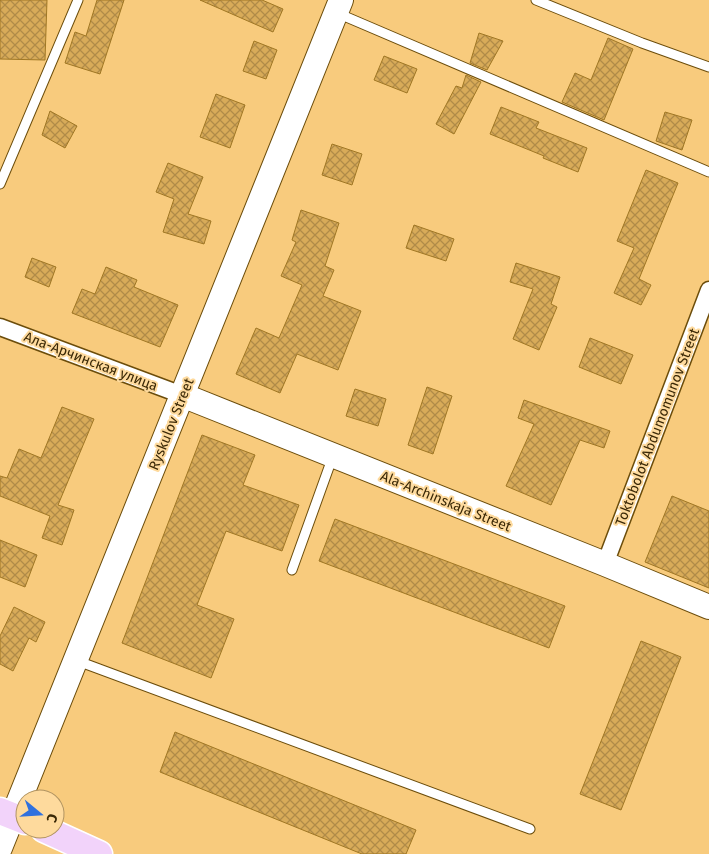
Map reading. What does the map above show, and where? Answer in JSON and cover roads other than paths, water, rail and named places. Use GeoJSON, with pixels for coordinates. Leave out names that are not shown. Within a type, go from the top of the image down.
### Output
{"type":"FeatureCollection","features":[{"type":"Feature","properties":{"kind":"main road","name":"Ryskulov Street"},"geometry":{"type":"LineString","coordinates":[[0,848],[339,6]]}},
{"type":"Feature","properties":{"kind":"main road","name":"Ala-Archinskaja Street"},"geometry":{"type":"LineString","coordinates":[[182,395],[709,607]]}},
{"type":"Feature","properties":{"kind":"main road"},"geometry":{"type":"LineString","coordinates":[[65,839],[99,854]]}},
{"type":"Feature","properties":{"kind":"street","name":"Toktobolot Abdumomunov Street"},"geometry":{"type":"LineString","coordinates":[[605,564],[709,290]]}},
{"type":"Feature","properties":{"kind":"street","name":"Ала-Арчинская улица"},"geometry":{"type":"LineString","coordinates":[[0,326],[182,395]]}},
{"type":"Feature","properties":{"kind":"lane"},"geometry":{"type":"LineString","coordinates":[[0,184],[78,0]]}},
{"type":"Feature","properties":{"kind":"lane"},"geometry":{"type":"LineString","coordinates":[[536,0],[709,67]]}},
{"type":"Feature","properties":{"kind":"lane"},"geometry":{"type":"LineString","coordinates":[[339,6],[709,172]]}},
{"type":"Feature","properties":{"kind":"lane"},"geometry":{"type":"LineString","coordinates":[[292,570],[334,456]]}},
{"type":"Feature","properties":{"kind":"lane"},"geometry":{"type":"LineString","coordinates":[[76,660],[530,829]]}}]}
